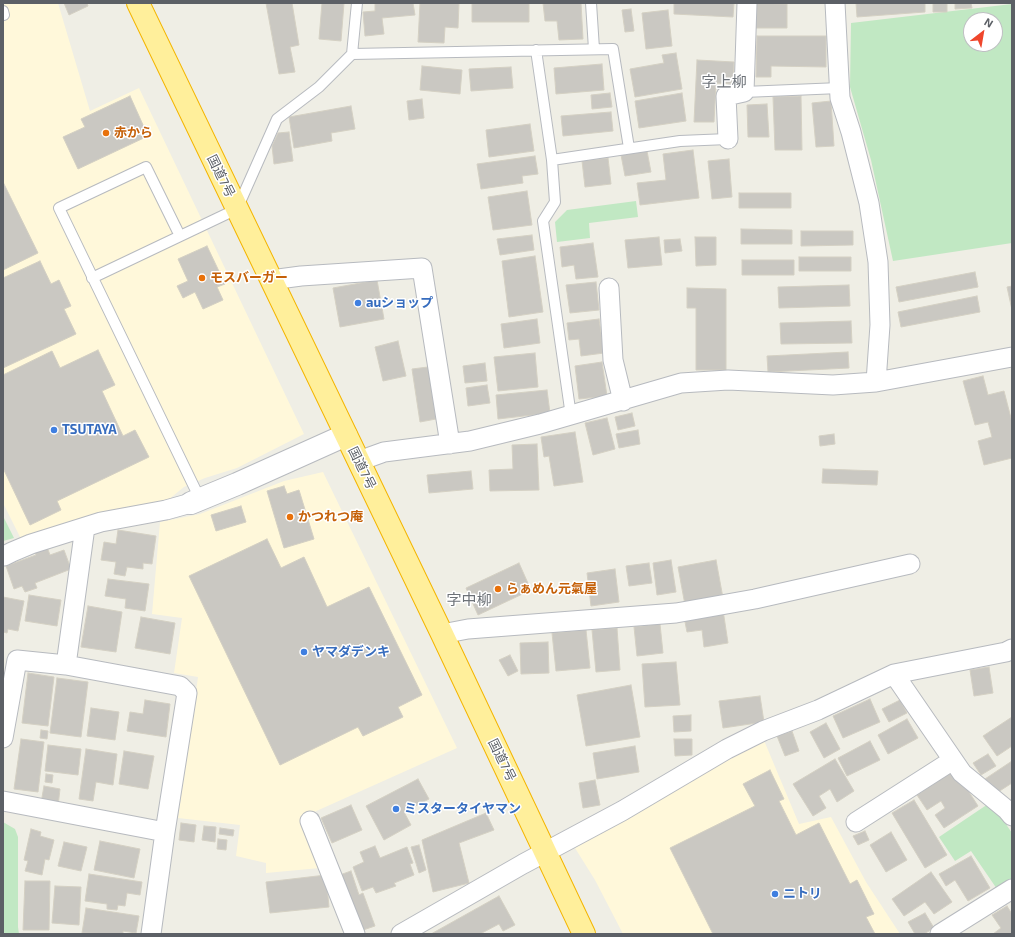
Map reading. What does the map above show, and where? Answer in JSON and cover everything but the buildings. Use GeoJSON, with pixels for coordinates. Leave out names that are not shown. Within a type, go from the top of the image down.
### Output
{"type":"FeatureCollection","features":[{"type":"Feature","properties":{"kind":"highway","name":"国道7号"},"geometry":{"type":"LineString","coordinates":[[138,3],[442,634],[584,934]]}},
{"type":"Feature","properties":{"kind":"street"},"geometry":{"type":"LineString","coordinates":[[728,139],[726,96],[744,92],[747,3]]}},
{"type":"Feature","properties":{"kind":"street"},"geometry":{"type":"LineString","coordinates":[[835,3],[840,98],[851,132],[869,203],[878,262],[880,326],[876,382]]}},
{"type":"Feature","properties":{"kind":"street"},"geometry":{"type":"LineString","coordinates":[[271,280],[301,276],[422,268],[450,444]]}},
{"type":"Feature","properties":{"kind":"street"},"geometry":{"type":"LineString","coordinates":[[609,288],[613,360],[623,401]]}},
{"type":"Feature","properties":{"kind":"street"},"geometry":{"type":"LineString","coordinates":[[359,461],[384,452],[470,441],[571,416],[681,383],[728,380],[833,385],[876,382],[1012,357]]}},
{"type":"Feature","properties":{"kind":"street"},"geometry":{"type":"LineString","coordinates":[[4,557],[31,544],[85,527],[117,518],[166,510],[195,501],[237,484],[346,435]]}},
{"type":"Feature","properties":{"kind":"street"},"geometry":{"type":"LineString","coordinates":[[66,665],[85,527]]}},
{"type":"Feature","properties":{"kind":"street"},"geometry":{"type":"LineString","coordinates":[[442,634],[468,629],[676,614],[910,564]]}},
{"type":"Feature","properties":{"kind":"street"},"geometry":{"type":"LineString","coordinates":[[401,934],[763,731],[818,710],[894,674],[1010,654]]}},
{"type":"Feature","properties":{"kind":"street"},"geometry":{"type":"LineString","coordinates":[[3,738],[17,660],[66,665],[180,686],[187,693],[152,934]]}},
{"type":"Feature","properties":{"kind":"street"},"geometry":{"type":"LineString","coordinates":[[894,674],[962,773],[1008,810],[1012,816]]}},
{"type":"Feature","properties":{"kind":"street"},"geometry":{"type":"LineString","coordinates":[[856,822],[953,760]]}},
{"type":"Feature","properties":{"kind":"street"},"geometry":{"type":"LineString","coordinates":[[3,801],[166,832]]}},
{"type":"Feature","properties":{"kind":"street"},"geometry":{"type":"LineString","coordinates":[[310,821],[355,934]]}},
{"type":"Feature","properties":{"kind":"street"},"geometry":{"type":"LineString","coordinates":[[940,934],[1012,889]]}},
{"type":"Feature","properties":{"kind":"lane"},"geometry":{"type":"LineString","coordinates":[[92,278],[237,209],[277,119],[319,86],[352,54],[357,3]]}},
{"type":"Feature","properties":{"kind":"lane"},"geometry":{"type":"LineString","coordinates":[[590,3],[594,49]]}},
{"type":"Feature","properties":{"kind":"lane"},"geometry":{"type":"LineString","coordinates":[[352,54],[614,49],[629,148]]}},
{"type":"Feature","properties":{"kind":"lane"},"geometry":{"type":"LineString","coordinates":[[536,50],[552,160],[555,202],[543,221],[571,416]]}},
{"type":"Feature","properties":{"kind":"lane"},"geometry":{"type":"LineString","coordinates":[[744,92],[840,88]]}},
{"type":"Feature","properties":{"kind":"lane"},"geometry":{"type":"LineString","coordinates":[[552,160],[680,141],[728,139]]}},
{"type":"Feature","properties":{"kind":"lane"},"geometry":{"type":"LineString","coordinates":[[180,236],[146,167],[59,208],[195,501]]}},
{"type":"Feature","properties":{"kind":"shaded area"},"geometry":{"type":"Polygon","coordinates":[[[3,3],[58,3],[90,111],[139,88],[304,434],[237,468],[205,478],[184,487],[168,500],[109,510],[57,529],[21,539],[3,503],[3,3]]]}},
{"type":"Feature","properties":{"kind":"shaded area"},"geometry":{"type":"Polygon","coordinates":[[[323,472],[457,748],[303,817],[320,868],[266,873],[266,863],[236,856],[240,825],[178,818],[198,677],[174,673],[182,618],[152,614],[160,522],[200,514],[284,481],[323,472]]]}},
{"type":"Feature","properties":{"kind":"shaded area"},"geometry":{"type":"Polygon","coordinates":[[[763,738],[799,824],[831,817],[866,882],[900,934],[623,934],[595,880],[575,848],[716,764],[763,738]]]}},
{"type":"Feature","properties":{"kind":"green space"},"geometry":{"type":"Polygon","coordinates":[[[1012,4],[1012,243],[893,261],[871,160],[850,87],[851,23],[1012,4]]]}},
{"type":"Feature","properties":{"kind":"green space"},"geometry":{"type":"Polygon","coordinates":[[[636,201],[638,217],[589,223],[590,238],[557,242],[555,222],[567,210],[636,201]]]}},
{"type":"Feature","properties":{"kind":"green space"},"geometry":{"type":"Polygon","coordinates":[[[3,516],[14,538],[3,541],[3,516]]]}},
{"type":"Feature","properties":{"kind":"green space"},"geometry":{"type":"Polygon","coordinates":[[[991,802],[1012,833],[1012,883],[999,892],[971,851],[955,861],[939,837],[991,802]]]}},
{"type":"Feature","properties":{"kind":"green space"},"geometry":{"type":"Polygon","coordinates":[[[3,822],[15,829],[18,837],[19,934],[3,934],[3,822]]]}},
{"type":"Feature","properties":{"kind":"place","name":"赤から"},"geometry":{"type":"Point","coordinates":[106,133]}},
{"type":"Feature","properties":{"kind":"place","name":"モスバーガー"},"geometry":{"type":"Point","coordinates":[202,278]}},
{"type":"Feature","properties":{"kind":"place","name":"auショップ"},"geometry":{"type":"Point","coordinates":[358,303]}},
{"type":"Feature","properties":{"kind":"place","name":"TSUTAYA"},"geometry":{"type":"Point","coordinates":[54,430]}},
{"type":"Feature","properties":{"kind":"place","name":"かつれつ庵"},"geometry":{"type":"Point","coordinates":[290,517]}},
{"type":"Feature","properties":{"kind":"place","name":"らぁめん元氣屋"},"geometry":{"type":"Point","coordinates":[498,589]}},
{"type":"Feature","properties":{"kind":"place","name":"ヤマダデンキ"},"geometry":{"type":"Point","coordinates":[304,652]}},
{"type":"Feature","properties":{"kind":"place","name":"ミスタータイヤマン"},"geometry":{"type":"Point","coordinates":[396,809]}},
{"type":"Feature","properties":{"kind":"place","name":"ニトリ"},"geometry":{"type":"Point","coordinates":[775,894]}},
{"type":"Feature","properties":{"kind":"district","name":"字上柳"},"geometry":{"type":"Point","coordinates":[724,82]}},
{"type":"Feature","properties":{"kind":"district","name":"字中柳"},"geometry":{"type":"Point","coordinates":[469,600]}}]}
